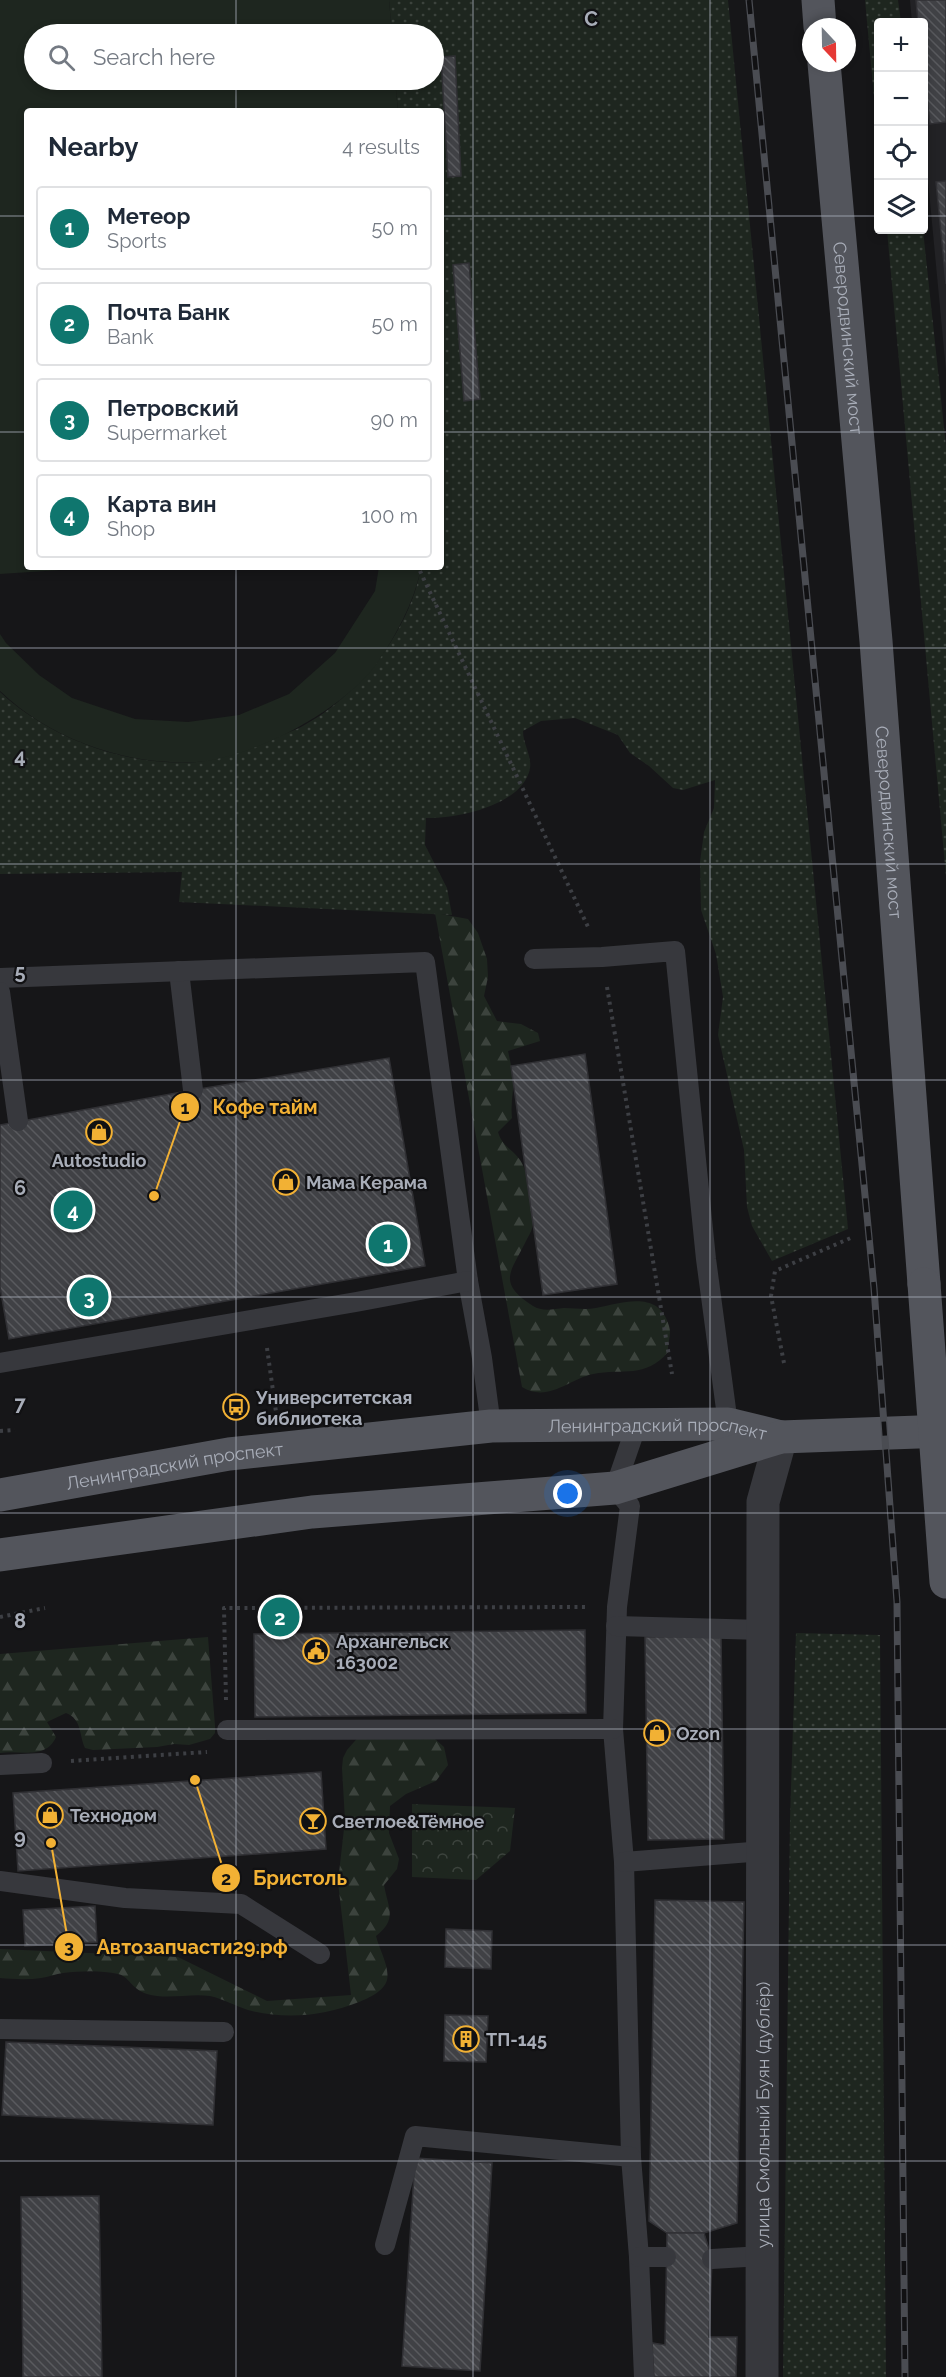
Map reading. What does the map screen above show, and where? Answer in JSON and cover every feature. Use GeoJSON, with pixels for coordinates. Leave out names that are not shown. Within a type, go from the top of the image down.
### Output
{"type":"FeatureCollection","features":[{"type":"Feature","properties":{"kind":"main road"},"geometry":{"type":"LineString","coordinates":[[818,0],[819,18]]}},
{"type":"Feature","properties":{"kind":"main road","name":"Северодвинский мост"},"geometry":{"type":"LineString","coordinates":[[825,72],[876,641],[946,1582]]}},
{"type":"Feature","properties":{"kind":"main road","name":"Ленинградский проспект"},"geometry":{"type":"LineString","coordinates":[[0,1495],[229,1454],[491,1426],[728,1424],[781,1437]]}},
{"type":"Feature","properties":{"kind":"main road"},"geometry":{"type":"LineString","coordinates":[[781,1437],[946,1431]]}},
{"type":"Feature","properties":{"kind":"main road","name":"Ленинградский проспект"},"geometry":{"type":"LineString","coordinates":[[0,1555],[312,1512],[615,1488],[781,1437]]}},
{"type":"Feature","properties":{"kind":"street","name":"улица Смольный Буян (дублёр)"},"geometry":{"type":"LineString","coordinates":[[762,2377],[764,1502],[781,1437]]}},
{"type":"Feature","properties":{"kind":"lane"},"geometry":{"type":"LineString","coordinates":[[534,959],[602,957],[675,951],[706,1259],[728,1424]]}},
{"type":"Feature","properties":{"kind":"lane"},"geometry":{"type":"LineString","coordinates":[[0,978],[425,962],[468,1281],[491,1426]]}},
{"type":"Feature","properties":{"kind":"lane"},"geometry":{"type":"LineString","coordinates":[[179,971],[193,1090]]}},
{"type":"Feature","properties":{"kind":"lane"},"geometry":{"type":"LineString","coordinates":[[0,992],[18,1121]]}},
{"type":"Feature","properties":{"kind":"lane"},"geometry":{"type":"LineString","coordinates":[[0,1363],[468,1281]]}},
{"type":"Feature","properties":{"kind":"lane"},"geometry":{"type":"LineString","coordinates":[[637,1424],[615,1488],[630,1506],[617,1616],[613,1729],[624,1862],[631,2157],[639,2257],[644,2377]]}},
{"type":"Feature","properties":{"kind":"lane"},"geometry":{"type":"LineString","coordinates":[[617,1616],[763,1630]]}},
{"type":"Feature","properties":{"kind":"lane"},"geometry":{"type":"LineString","coordinates":[[227,1730],[613,1729]]}},
{"type":"Feature","properties":{"kind":"lane"},"geometry":{"type":"LineString","coordinates":[[0,1765],[42,1763]]}},
{"type":"Feature","properties":{"kind":"lane"},"geometry":{"type":"LineString","coordinates":[[624,1862],[764,1851]]}},
{"type":"Feature","properties":{"kind":"lane"},"geometry":{"type":"LineString","coordinates":[[0,1881],[125,1898],[241,1904],[320,1954]]}},
{"type":"Feature","properties":{"kind":"lane"},"geometry":{"type":"LineString","coordinates":[[0,2029],[224,2032]]}},
{"type":"Feature","properties":{"kind":"lane"},"geometry":{"type":"LineString","coordinates":[[385,2245],[416,2136],[631,2157]]}},
{"type":"Feature","properties":{"kind":"lane"},"geometry":{"type":"LineString","coordinates":[[712,2259],[762,2256]]}},
{"type":"Feature","properties":{"kind":"lane"},"geometry":{"type":"LineString","coordinates":[[639,2257],[666,2257]]}},
{"type":"Feature","properties":{"kind":"path"},"geometry":{"type":"LineString","coordinates":[[784,1363],[771,1296],[775,1271],[853,1237]]}},
{"type":"Feature","properties":{"kind":"path"},"geometry":{"type":"LineString","coordinates":[[267,1347],[276,1413]]}},
{"type":"Feature","properties":{"kind":"path"},"geometry":{"type":"LineString","coordinates":[[0,1431],[15,1430]]}},
{"type":"Feature","properties":{"kind":"path"},"geometry":{"type":"LineString","coordinates":[[0,1617],[45,1608]]}},
{"type":"Feature","properties":{"kind":"path"},"geometry":{"type":"LineString","coordinates":[[42,1763],[226,1751],[224,1608],[617,1616]]}},
{"type":"Feature","properties":{"kind":"shaded area"},"geometry":{"type":"Polygon","coordinates":[[[910,0],[946,0],[946,371],[928,180],[928,18],[912,18],[910,0]]]}},
{"type":"Feature","properties":{"kind":"green space"},"geometry":{"type":"Polygon","coordinates":[[[0,0],[389,0],[391,24],[24,24],[24,90],[396,90],[398,108],[24,108],[24,570],[61,570],[0,574],[0,0]]]}},
{"type":"Feature","properties":{"kind":"green space"},"geometry":{"type":"Polygon","coordinates":[[[389,0],[728,0],[848,1229],[772,1261],[752,1226],[747,1207],[744,1150],[718,1035],[723,997],[716,954],[701,910],[700,862],[704,832],[714,808],[715,780],[683,790],[673,788],[649,766],[630,753],[618,735],[575,718],[541,721],[523,731],[530,768],[525,781],[516,792],[503,800],[471,812],[426,818],[425,845],[447,888],[452,915],[179,902],[182,872],[0,874],[0,692],[20,709],[42,723],[91,746],[144,760],[197,762],[209,759],[297,729],[340,701],[377,662],[392,639],[405,616],[420,570],[444,570],[444,108],[398,108],[396,90],[444,90],[444,24],[391,24],[389,0]]]}},
{"type":"Feature","properties":{"kind":"green space"},"geometry":{"type":"Polygon","coordinates":[[[865,0],[898,0],[900,18],[874,18],[874,97],[865,0]]]}},
{"type":"Feature","properties":{"kind":"green space"},"geometry":{"type":"Polygon","coordinates":[[[887,234],[923,234],[946,446],[946,876],[887,234]]]}},
{"type":"Feature","properties":{"kind":"green space"},"geometry":{"type":"Polygon","coordinates":[[[378,570],[420,570],[414,593],[390,644],[360,683],[319,715],[294,729],[244,752],[219,759],[171,762],[117,754],[91,746],[42,723],[0,691],[0,634],[6,643],[39,675],[72,698],[135,719],[188,722],[239,715],[289,694],[335,653],[375,591],[378,570]]]}},
{"type":"Feature","properties":{"kind":"green space"},"geometry":{"type":"Polygon","coordinates":[[[435,913],[468,919],[478,933],[487,959],[488,977],[484,996],[497,1021],[521,1024],[538,1033],[540,1041],[508,1051],[511,1065],[514,1068],[512,1118],[498,1132],[502,1141],[523,1165],[533,1208],[532,1229],[512,1268],[510,1283],[521,1298],[540,1309],[592,1309],[638,1301],[657,1307],[664,1314],[670,1329],[670,1336],[668,1352],[651,1366],[633,1371],[593,1374],[550,1391],[532,1391],[522,1387],[435,913]]]}},
{"type":"Feature","properties":{"kind":"green space"},"geometry":{"type":"Polygon","coordinates":[[[796,1633],[880,1635],[886,2377],[783,2377],[790,1820],[796,1633]]]}},
{"type":"Feature","properties":{"kind":"green space"},"geometry":{"type":"Polygon","coordinates":[[[208,1637],[215,1726],[215,1733],[210,1739],[189,1745],[93,1750],[85,1748],[75,1719],[66,1713],[47,1722],[56,1737],[46,1749],[0,1753],[0,1654],[208,1637]]]}},
{"type":"Feature","properties":{"kind":"green space"},"geometry":{"type":"Polygon","coordinates":[[[426,1731],[444,1747],[448,1765],[436,1781],[406,1794],[390,1806],[389,1833],[399,1859],[397,1869],[384,1885],[389,1918],[383,1930],[376,1936],[388,1975],[383,1988],[371,1996],[332,2011],[291,2016],[248,2010],[210,1996],[155,1996],[137,1989],[122,1975],[98,1971],[63,1973],[36,1979],[0,1978],[0,1949],[178,1957],[267,2001],[351,1995],[338,1882],[345,1820],[343,1758],[361,1734],[426,1731]]]}},
{"type":"Feature","properties":{"kind":"green space"},"geometry":{"type":"Polygon","coordinates":[[[412,1804],[515,1808],[510,1851],[476,1880],[412,1877],[412,1804]]]}},
{"type":"Feature","properties":{"kind":"building"},"geometry":{"type":"Polygon","coordinates":[[[916,0],[946,0],[946,122],[930,124],[928,18],[918,18],[916,0]]]}},
{"type":"Feature","properties":{"kind":"building"},"geometry":{"type":"Polygon","coordinates":[[[455,56],[461,176],[448,177],[443,90],[444,57],[455,56]]]}},
{"type":"Feature","properties":{"kind":"building"},"geometry":{"type":"Polygon","coordinates":[[[946,181],[946,284],[936,182],[946,181]]]}},
{"type":"Feature","properties":{"kind":"building"},"geometry":{"type":"Polygon","coordinates":[[[469,263],[480,399],[464,401],[453,265],[469,263]]]}},
{"type":"Feature","properties":{"kind":"building"},"geometry":{"type":"Polygon","coordinates":[[[585,1054],[617,1284],[543,1295],[511,1066],[585,1054]]]}},
{"type":"Feature","properties":{"kind":"building"},"geometry":{"type":"Polygon","coordinates":[[[389,1058],[425,1266],[9,1339],[0,1287],[0,1125],[389,1058]]]}},
{"type":"Feature","properties":{"kind":"building"},"geometry":{"type":"Polygon","coordinates":[[[585,1630],[586,1713],[255,1717],[254,1634],[585,1630]]]}},
{"type":"Feature","properties":{"kind":"building"},"geometry":{"type":"Polygon","coordinates":[[[721,1636],[724,1839],[648,1840],[645,1637],[721,1636]]]}},
{"type":"Feature","properties":{"kind":"building"},"geometry":{"type":"Polygon","coordinates":[[[321,1772],[326,1849],[18,1871],[13,1793],[321,1772]]]}},
{"type":"Feature","properties":{"kind":"building"},"geometry":{"type":"Polygon","coordinates":[[[655,1900],[744,1902],[737,2223],[704,2233],[667,2233],[649,2221],[655,1900]]]}},
{"type":"Feature","properties":{"kind":"building"},"geometry":{"type":"Polygon","coordinates":[[[95,1906],[97,1942],[25,1946],[23,1910],[95,1906]]]}},
{"type":"Feature","properties":{"kind":"building"},"geometry":{"type":"Polygon","coordinates":[[[446,1929],[492,1931],[491,1969],[445,1967],[446,1929]]]}},
{"type":"Feature","properties":{"kind":"building","name":"ТП-145"},"geometry":{"type":"Polygon","coordinates":[[[445,2015],[488,2016],[486,2062],[444,2061],[445,2015]]]}},
{"type":"Feature","properties":{"kind":"building"},"geometry":{"type":"Polygon","coordinates":[[[6,2042],[217,2051],[213,2125],[2,2115],[6,2042]]]}},
{"type":"Feature","properties":{"kind":"building"},"geometry":{"type":"Polygon","coordinates":[[[415,2158],[492,2163],[480,2371],[402,2366],[415,2158]]]}},
{"type":"Feature","properties":{"kind":"building"},"geometry":{"type":"Polygon","coordinates":[[[99,2196],[102,2377],[23,2377],[21,2197],[99,2196]]]}},
{"type":"Feature","properties":{"kind":"building"},"geometry":{"type":"Polygon","coordinates":[[[667,2233],[704,2233],[712,2259],[709,2337],[737,2337],[736,2377],[654,2377],[652,2343],[665,2345],[667,2233]]]}},
{"type":"Feature","properties":{"kind":"railway"},"geometry":{"type":"LineString","coordinates":[[749,0],[874,1288],[897,1602],[905,2377]]}},
{"type":"Feature","properties":{"kind":"place","name":"Autostudio"},"geometry":{"type":"Point","coordinates":[99,1132]}},
{"type":"Feature","properties":{"kind":"place","name":"Мама Керама"},"geometry":{"type":"Point","coordinates":[286,1182]}},
{"type":"Feature","properties":{"kind":"place","name":"Кофе тайм"},"geometry":{"type":"Point","coordinates":[154,1196]}},
{"type":"Feature","properties":{"kind":"place","name":"Карта вин"},"geometry":{"type":"Point","coordinates":[73,1210]}},
{"type":"Feature","properties":{"kind":"place","name":"Метеор"},"geometry":{"type":"Point","coordinates":[388,1244]}},
{"type":"Feature","properties":{"kind":"place","name":"Петровский"},"geometry":{"type":"Point","coordinates":[89,1297]}},
{"type":"Feature","properties":{"kind":"place","name":"Университетская библиотека"},"geometry":{"type":"Point","coordinates":[236,1407]}},
{"type":"Feature","properties":{"kind":"place","name":"Почта Банк"},"geometry":{"type":"Point","coordinates":[280,1617]}},
{"type":"Feature","properties":{"kind":"place","name":"Архангельск 163002"},"geometry":{"type":"Point","coordinates":[316,1651]}},
{"type":"Feature","properties":{"kind":"place","name":"Ozon"},"geometry":{"type":"Point","coordinates":[657,1733]}},
{"type":"Feature","properties":{"kind":"place","name":"Бристоль"},"geometry":{"type":"Point","coordinates":[195,1780]}},
{"type":"Feature","properties":{"kind":"place","name":"Технодом"},"geometry":{"type":"Point","coordinates":[50,1815]}},
{"type":"Feature","properties":{"kind":"place","name":"Светлое&Тёмное"},"geometry":{"type":"Point","coordinates":[313,1821]}},
{"type":"Feature","properties":{"kind":"place","name":"Автозапчасти29.рф"},"geometry":{"type":"Point","coordinates":[51,1843]}},
{"type":"Feature","properties":{"kind":"place","name":"ТП-145"},"geometry":{"type":"Point","coordinates":[466,2039]}}]}
